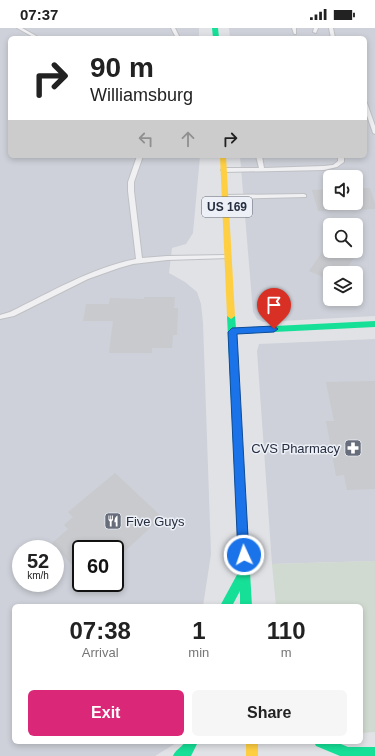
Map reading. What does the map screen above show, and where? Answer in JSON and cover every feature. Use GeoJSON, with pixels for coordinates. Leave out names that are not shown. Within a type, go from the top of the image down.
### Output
{"type":"FeatureCollection","features":[{"type":"Feature","properties":{"kind":"main road","name":"US 169"},"geometry":{"type":"LineString","coordinates":[[223,158],[230,257],[232,332],[246,604]]}},
{"type":"Feature","properties":{"kind":"main road"},"geometry":{"type":"LineString","coordinates":[[232,332],[375,324]]}},
{"type":"Feature","properties":{"kind":"main road"},"geometry":{"type":"LineString","coordinates":[[227,604],[245,571]]}},
{"type":"Feature","properties":{"kind":"main road"},"geometry":{"type":"LineString","coordinates":[[245,571],[253,604]]}},
{"type":"Feature","properties":{"kind":"main road"},"geometry":{"type":"LineString","coordinates":[[179,756],[186,752],[191,744]]}},
{"type":"Feature","properties":{"kind":"main road"},"geometry":{"type":"LineString","coordinates":[[252,744],[252,756]]}},
{"type":"Feature","properties":{"kind":"main road"},"geometry":{"type":"LineString","coordinates":[[325,744],[348,753],[375,753]]}},
{"type":"Feature","properties":{"kind":"lane"},"geometry":{"type":"LineString","coordinates":[[18,28],[34,36]]}},
{"type":"Feature","properties":{"kind":"lane"},"geometry":{"type":"LineString","coordinates":[[367,109],[375,133]]}},
{"type":"Feature","properties":{"kind":"lane"},"geometry":{"type":"LineString","coordinates":[[139,158],[131,182],[139,261]]}},
{"type":"Feature","properties":{"kind":"lane"},"geometry":{"type":"LineString","coordinates":[[259,158],[262,169]]}},
{"type":"Feature","properties":{"kind":"lane"},"geometry":{"type":"LineString","coordinates":[[224,170],[324,168],[335,166],[341,162],[340,158]]}},
{"type":"Feature","properties":{"kind":"lane"},"geometry":{"type":"LineString","coordinates":[[226,198],[304,196]]}},
{"type":"Feature","properties":{"kind":"lane"},"geometry":{"type":"LineString","coordinates":[[0,317],[12,314],[102,270],[139,261],[230,257]]}},
{"type":"Feature","properties":{"kind":"shaded area"},"geometry":{"type":"Polygon","coordinates":[[[0,28],[199,28],[199,36],[8,36],[8,158],[200,158],[193,233],[186,244],[172,248],[169,273],[185,282],[197,292],[201,304],[203,323],[211,554],[203,604],[12,604],[12,744],[175,744],[155,756],[0,756],[0,28]]]}},
{"type":"Feature","properties":{"kind":"shaded area"},"geometry":{"type":"Polygon","coordinates":[[[229,28],[375,28],[375,316],[263,322],[257,319],[253,312],[240,158],[367,158],[367,36],[230,36],[229,28]]]}},
{"type":"Feature","properties":{"kind":"shaded area"},"geometry":{"type":"Polygon","coordinates":[[[375,339],[375,561],[272,564],[257,351],[259,344],[375,339]]]}},
{"type":"Feature","properties":{"kind":"shaded area"},"geometry":{"type":"Polygon","coordinates":[[[375,561],[375,732],[363,733],[363,604],[276,604],[272,564],[375,561]]]}},
{"type":"Feature","properties":{"kind":"building"},"geometry":{"type":"Polygon","coordinates":[[[363,188],[370,188],[375,209],[363,209],[363,188]]]}},
{"type":"Feature","properties":{"kind":"building"},"geometry":{"type":"Polygon","coordinates":[[[323,189],[323,210],[346,210],[318,211],[312,190],[323,189]]]}},
{"type":"Feature","properties":{"kind":"building"},"geometry":{"type":"Polygon","coordinates":[[[323,251],[323,258],[354,258],[348,266],[323,266],[323,277],[309,271],[323,251]]]}},
{"type":"Feature","properties":{"kind":"building"},"geometry":{"type":"Polygon","coordinates":[[[144,297],[175,297],[174,308],[178,308],[177,335],[173,335],[172,348],[152,348],[152,353],[109,353],[113,321],[83,321],[86,304],[109,304],[110,298],[144,299],[144,297]]]}},
{"type":"Feature","properties":{"kind":"building","name":"CVS Pharmacy"},"geometry":{"type":"Polygon","coordinates":[[[375,381],[375,489],[347,490],[344,475],[336,476],[326,421],[334,421],[326,382],[375,381]]]}},
{"type":"Feature","properties":{"kind":"building","name":"Five Guys"},"geometry":{"type":"Polygon","coordinates":[[[115,473],[162,517],[124,552],[124,540],[72,540],[72,565],[64,556],[64,540],[55,540],[68,529],[64,525],[73,517],[68,512],[115,473]]]}},
{"type":"Feature","properties":{"kind":"traffic: fast"},"geometry":{"type":"LineString","coordinates":[[215,28],[216,36]]}},
{"type":"Feature","properties":{"kind":"traffic: fast"},"geometry":{"type":"LineString","coordinates":[[231,316],[246,604]]}},
{"type":"Feature","properties":{"kind":"traffic: fast"},"geometry":{"type":"LineString","coordinates":[[232,331],[375,324]]}},
{"type":"Feature","properties":{"kind":"traffic: fast"},"geometry":{"type":"LineString","coordinates":[[227,604],[244,572]]}},
{"type":"Feature","properties":{"kind":"traffic: fast"},"geometry":{"type":"LineString","coordinates":[[179,756],[186,752],[191,744]]}},
{"type":"Feature","properties":{"kind":"traffic: fast"},"geometry":{"type":"LineString","coordinates":[[325,744],[348,753],[375,753]]}},
{"type":"Feature","properties":{"kind":"traffic: slow"},"geometry":{"type":"LineString","coordinates":[[223,158],[231,316]]}},
{"type":"Feature","properties":{"kind":"traffic: slow"},"geometry":{"type":"LineString","coordinates":[[252,744],[252,756]]}},
{"type":"Feature","properties":{"kind":"place","name":"CVS Pharmacy"},"geometry":{"type":"Point","coordinates":[353,448]}},
{"type":"Feature","properties":{"kind":"place","name":"Five Guys"},"geometry":{"type":"Point","coordinates":[113,521]}},
{"type":"Feature","properties":{"kind":"route"},"geometry":{"type":"LineString","coordinates":[[244,555],[232,332],[274,329]]}}]}
